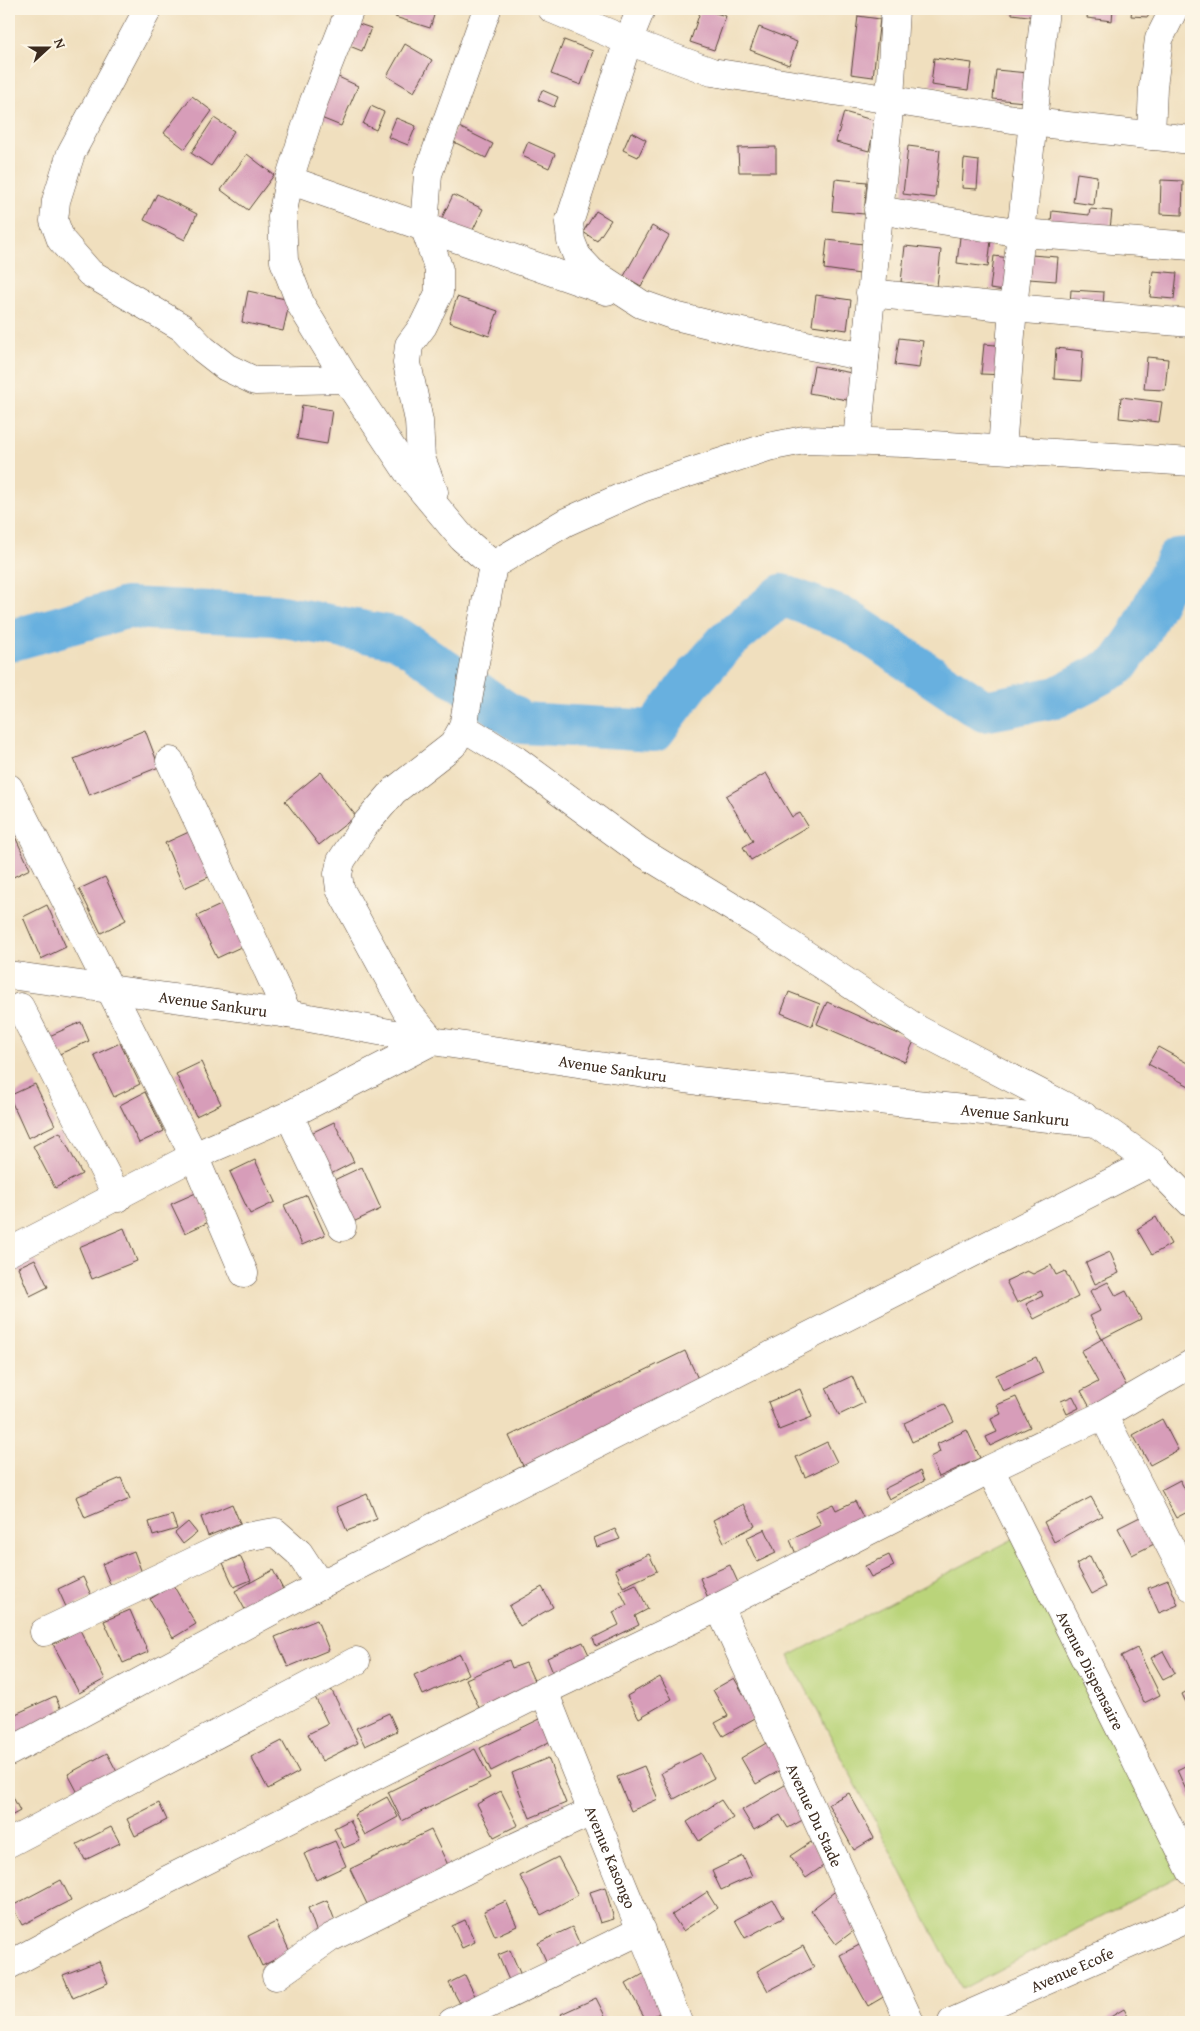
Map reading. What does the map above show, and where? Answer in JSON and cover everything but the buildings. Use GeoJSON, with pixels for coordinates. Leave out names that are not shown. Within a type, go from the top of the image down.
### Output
{"type":"FeatureCollection","features":[{"type":"Feature","properties":{"kind":"street"},"geometry":{"type":"LineString","coordinates":[[148,9],[71,153],[56,201],[54,221],[62,240],[74,257],[90,273],[183,328],[203,349],[226,367],[255,381],[346,379]]}},
{"type":"Feature","properties":{"kind":"street"},"geometry":{"type":"LineString","coordinates":[[350,9],[314,101],[289,180],[282,217],[284,261],[301,305],[346,379],[411,477],[462,538],[494,565]]}},
{"type":"Feature","properties":{"kind":"street"},"geometry":{"type":"LineString","coordinates":[[462,538],[431,487],[421,458],[419,421],[407,363],[409,345],[423,326],[439,293],[439,270],[424,226],[428,174],[487,9]]}},
{"type":"Feature","properties":{"kind":"street"},"geometry":{"type":"LineString","coordinates":[[552,9],[628,41],[712,72],[1032,122],[1191,140]]}},
{"type":"Feature","properties":{"kind":"street"},"geometry":{"type":"LineString","coordinates":[[641,9],[628,41],[569,223],[571,241],[576,256],[592,272],[641,304]]}},
{"type":"Feature","properties":{"kind":"street"},"geometry":{"type":"LineString","coordinates":[[857,441],[890,100],[895,9]]}},
{"type":"Feature","properties":{"kind":"street"},"geometry":{"type":"LineString","coordinates":[[1002,449],[1032,122],[1045,9]]}},
{"type":"Feature","properties":{"kind":"street"},"geometry":{"type":"LineString","coordinates":[[1151,136],[1153,87],[1160,39],[1174,9]]}},
{"type":"Feature","properties":{"kind":"street"},"geometry":{"type":"LineString","coordinates":[[289,180],[675,316],[732,330],[865,357]]}},
{"type":"Feature","properties":{"kind":"street"},"geometry":{"type":"LineString","coordinates":[[878,210],[1022,234],[1191,246]]}},
{"type":"Feature","properties":{"kind":"street"},"geometry":{"type":"LineString","coordinates":[[870,293],[1014,308],[1191,323]]}},
{"type":"Feature","properties":{"kind":"street"},"geometry":{"type":"LineString","coordinates":[[12,1242],[118,1198],[194,1156],[288,1115],[432,1041],[406,1010],[340,889],[338,874],[341,861],[353,841],[388,798],[425,766],[453,746],[463,727],[475,653],[494,565],[566,522],[642,488],[768,446],[804,440],[1002,449],[1191,462]]}},
{"type":"Feature","properties":{"kind":"street"},"geometry":{"type":"LineString","coordinates":[[463,727],[516,760],[640,851],[758,922],[919,1030],[1096,1123]]}},
{"type":"Feature","properties":{"kind":"street"},"geometry":{"type":"LineString","coordinates":[[170,761],[288,1014]]}},
{"type":"Feature","properties":{"kind":"street"},"geometry":{"type":"LineString","coordinates":[[9,788],[194,1156],[244,1273]]}},
{"type":"Feature","properties":{"kind":"street","name":"Avenue Sankuru"},"geometry":{"type":"LineString","coordinates":[[9,975],[288,1014],[432,1041],[698,1082],[1096,1123],[1151,1162],[1191,1203]]}},
{"type":"Feature","properties":{"kind":"street"},"geometry":{"type":"LineString","coordinates":[[70,984],[14,1009],[118,1198]]}},
{"type":"Feature","properties":{"kind":"street"},"geometry":{"type":"LineString","coordinates":[[288,1115],[342,1227]]}},
{"type":"Feature","properties":{"kind":"street"},"geometry":{"type":"LineString","coordinates":[[9,1752],[320,1585],[1151,1162]]}},
{"type":"Feature","properties":{"kind":"street"},"geometry":{"type":"LineString","coordinates":[[9,1965],[167,1880],[544,1691],[719,1607],[1103,1415],[1191,1364]]}},
{"type":"Feature","properties":{"kind":"street"},"geometry":{"type":"LineString","coordinates":[[1103,1415],[1191,1586]]}},
{"type":"Feature","properties":{"kind":"street","name":"Avenue Dispensaire"},"geometry":{"type":"LineString","coordinates":[[990,1470],[1191,1872]]}},
{"type":"Feature","properties":{"kind":"street"},"geometry":{"type":"LineString","coordinates":[[44,1632],[245,1537],[275,1532],[299,1553],[320,1585]]}},
{"type":"Feature","properties":{"kind":"street","name":"Avenue Du Stade"},"geometry":{"type":"LineString","coordinates":[[719,1607],[910,2022]]}},
{"type":"Feature","properties":{"kind":"street"},"geometry":{"type":"LineString","coordinates":[[9,1842],[356,1661]]}},
{"type":"Feature","properties":{"kind":"street","name":"Avenue Kasongo"},"geometry":{"type":"LineString","coordinates":[[544,1691],[591,1812],[642,1930],[678,2022]]}},
{"type":"Feature","properties":{"kind":"street"},"geometry":{"type":"LineString","coordinates":[[276,1976],[330,1938],[482,1862],[591,1812]]}},
{"type":"Feature","properties":{"kind":"street","name":"Avenue Ecofe"},"geometry":{"type":"LineString","coordinates":[[954,2022],[1191,1916]]}},
{"type":"Feature","properties":{"kind":"street"},"geometry":{"type":"LineString","coordinates":[[452,2022],[642,1930]]}},
{"type":"Feature","properties":{"kind":"green space"},"geometry":{"type":"Polygon","coordinates":[[[1015,1538],[1188,1871],[962,1989],[789,1656],[1015,1538]]]}},
{"type":"Feature","properties":{"kind":"waterway"},"geometry":{"type":"LineString","coordinates":[[9,641],[126,608],[275,615],[398,638],[522,723],[654,731],[690,683],[725,643],[782,595],[846,619],[984,711],[1057,697],[1118,665],[1139,635],[1177,559],[1191,558]]}}]}
